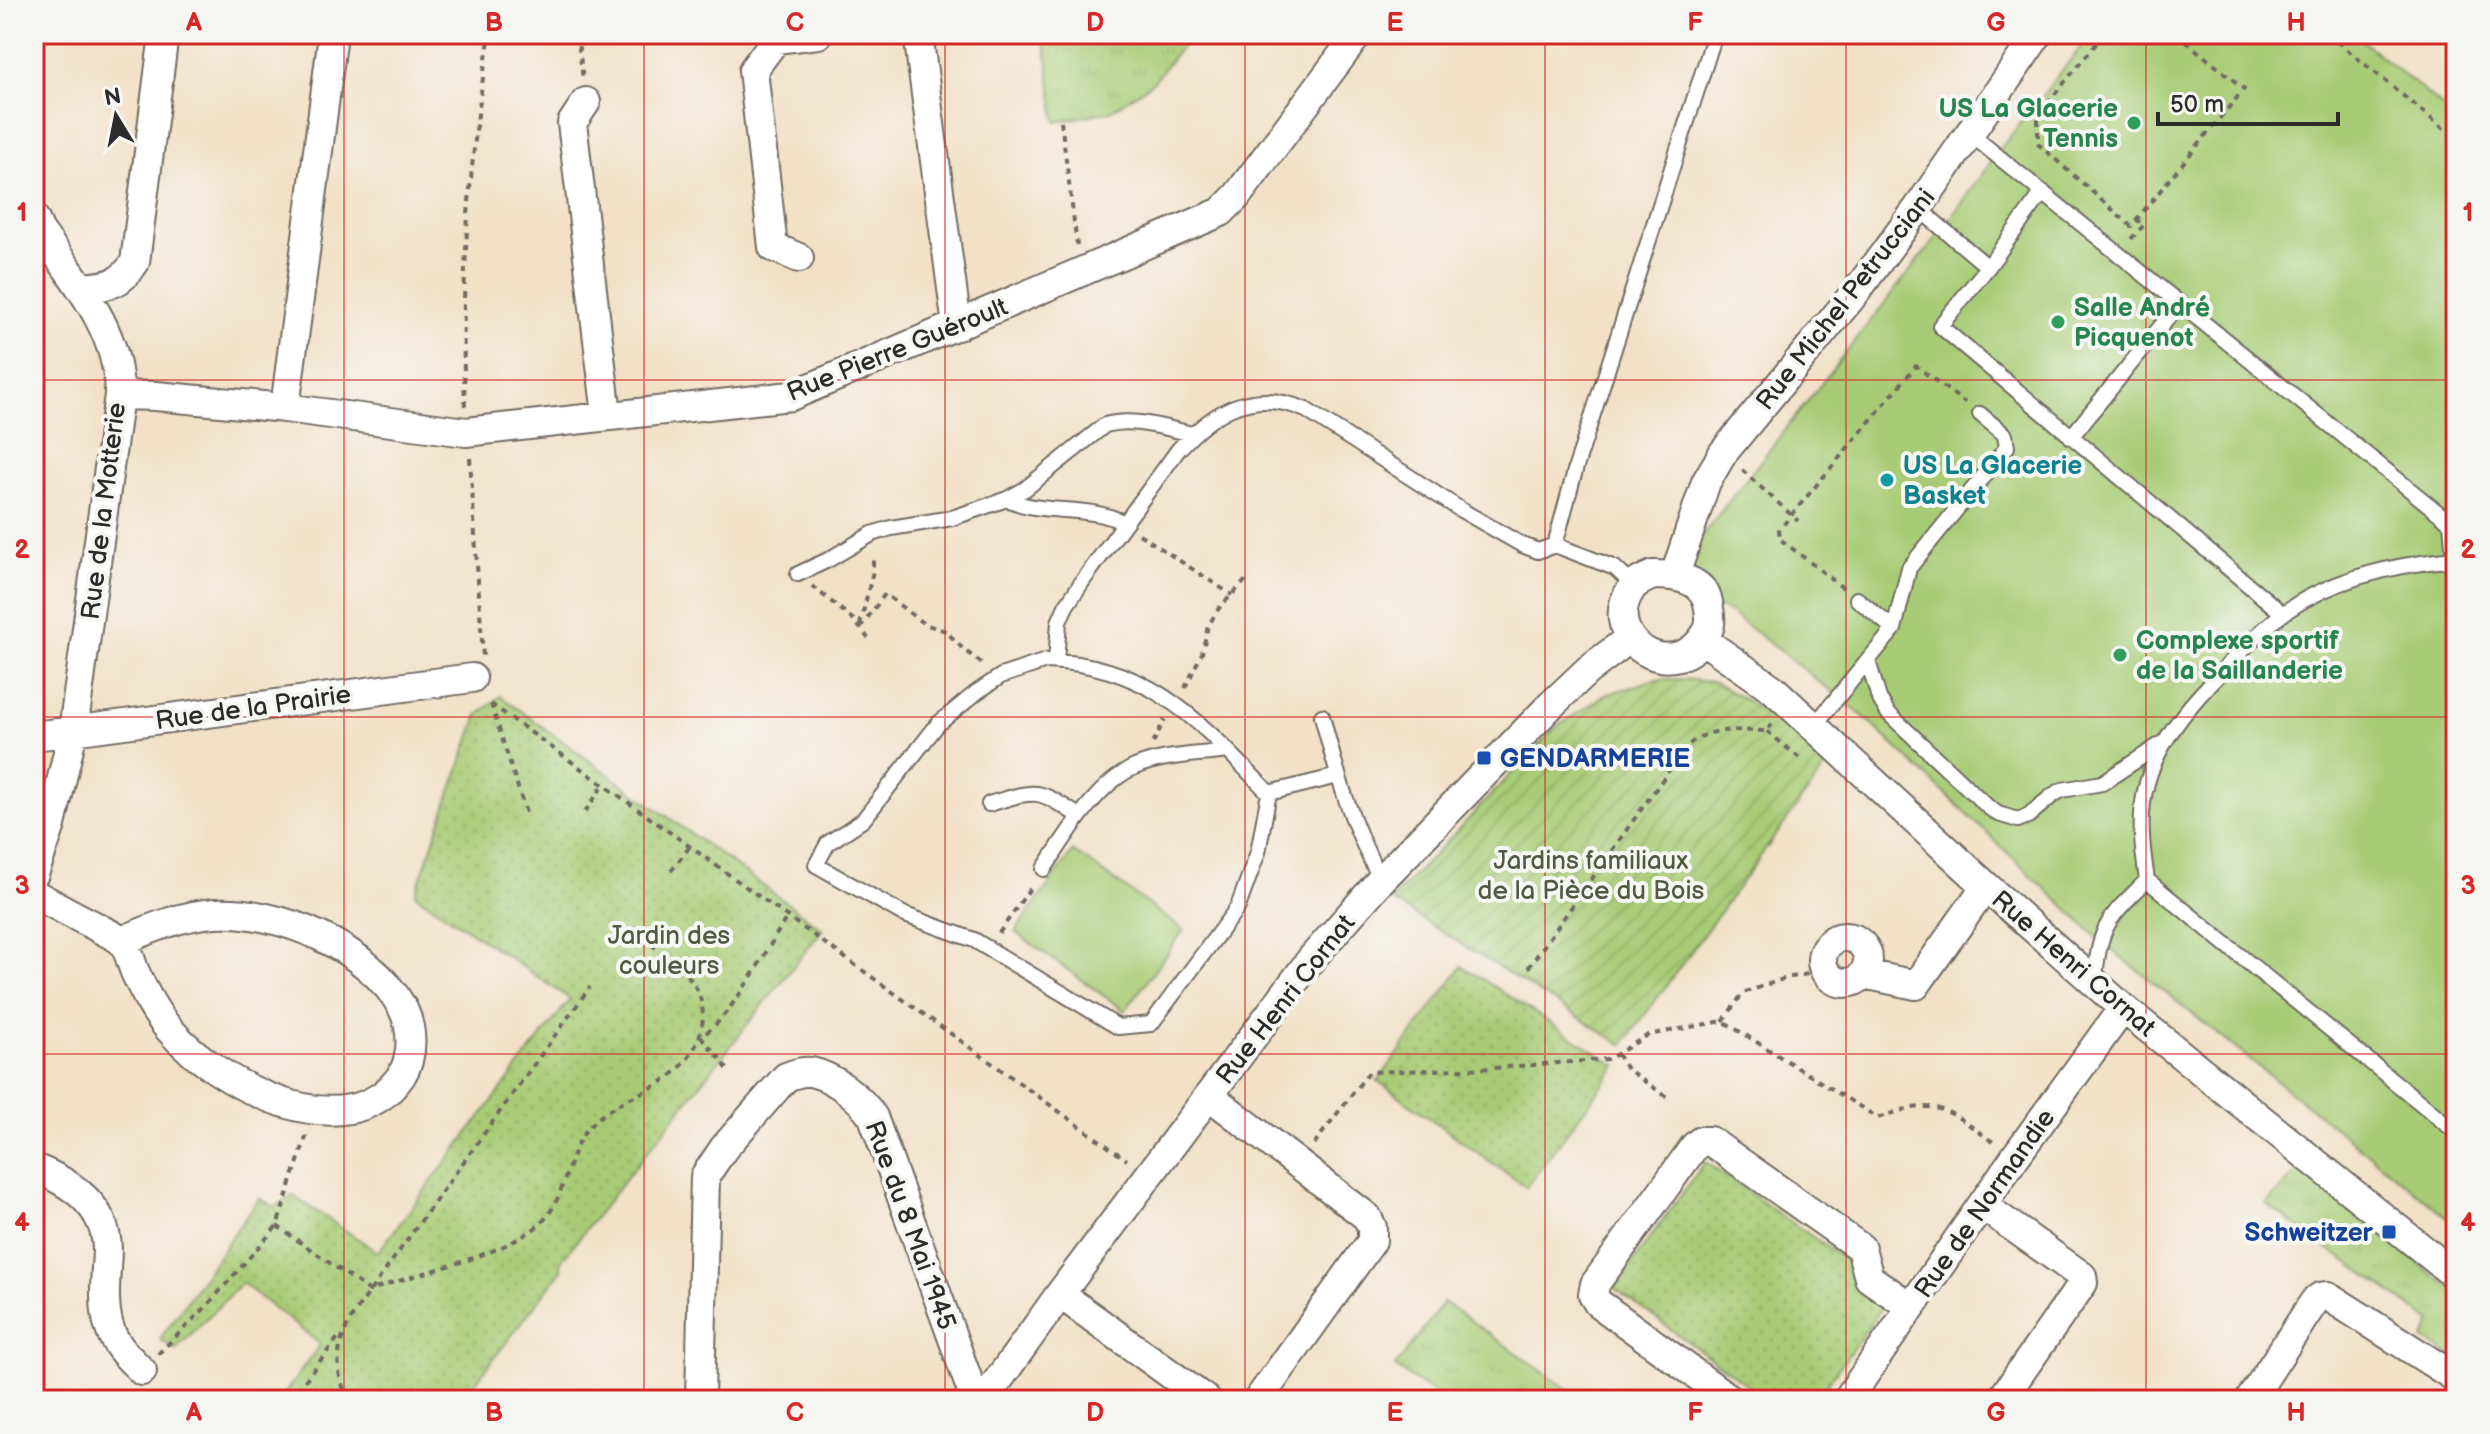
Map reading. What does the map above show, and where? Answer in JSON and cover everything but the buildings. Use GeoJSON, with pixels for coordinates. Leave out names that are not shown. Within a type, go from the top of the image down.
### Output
{"type":"FeatureCollection","features":[{"type":"Feature","properties":{"kind":"street"},"geometry":{"type":"LineString","coordinates":[[81,288],[109,285],[126,277],[135,262],[164,34]]}},
{"type":"Feature","properties":{"kind":"street"},"geometry":{"type":"LineString","coordinates":[[285,408],[333,34]]}},
{"type":"Feature","properties":{"kind":"street"},"geometry":{"type":"LineString","coordinates":[[799,258],[773,247],[753,70],[776,39],[818,34]]}},
{"type":"Feature","properties":{"kind":"street"},"geometry":{"type":"LineString","coordinates":[[918,34],[957,326]]}},
{"type":"Feature","properties":{"kind":"street","name":"Rue Pierre Guéroult"},"geometry":{"type":"LineString","coordinates":[[119,395],[285,408],[466,432],[791,396],[1221,212],[1237,196],[1358,34]]}},
{"type":"Feature","properties":{"kind":"street","name":"Rue Michel Petrucciani"},"geometry":{"type":"LineString","coordinates":[[1675,575],[1706,482],[1723,453],[1855,293],[1918,208],[2038,34]]}},
{"type":"Feature","properties":{"kind":"street"},"geometry":{"type":"LineString","coordinates":[[586,102],[572,123],[607,415]]}},
{"type":"Feature","properties":{"kind":"street","name":"Rue de la Motterie"},"geometry":{"type":"LineString","coordinates":[[34,874],[51,825],[73,731],[119,395],[119,377],[99,316],[36,227]]}},
{"type":"Feature","properties":{"kind":"street"},"geometry":{"type":"LineString","coordinates":[[1653,575],[1675,575],[1699,585],[1709,601],[1711,625],[1703,640],[1689,652],[1666,659],[1645,653],[1630,638],[1624,623],[1624,604],[1633,585],[1653,575]]}},
{"type":"Feature","properties":{"kind":"street","name":"Rue Henri Cornat"},"geometry":{"type":"LineString","coordinates":[[984,1400],[1312,958],[1381,880],[1567,690],[1630,638]]}},
{"type":"Feature","properties":{"kind":"street","name":"Rue Henri Cornat"},"geometry":{"type":"LineString","coordinates":[[1703,640],[1746,668],[1789,704],[2123,1008],[2456,1276]]}},
{"type":"Feature","properties":{"kind":"street","name":"Rue de la Prairie"},"geometry":{"type":"LineString","coordinates":[[34,736],[472,678]]}},
{"type":"Feature","properties":{"kind":"street"},"geometry":{"type":"LineString","coordinates":[[1864,974],[1916,985],[1986,886]]}},
{"type":"Feature","properties":{"kind":"street"},"geometry":{"type":"LineString","coordinates":[[34,894],[122,941],[150,1001],[168,1028],[188,1049],[250,1090],[283,1104],[314,1109],[348,1109],[373,1103],[391,1090],[405,1069],[411,1044],[410,1021],[394,994],[376,975],[342,949],[316,935],[267,917],[213,913],[151,928],[122,941]]}},
{"type":"Feature","properties":{"kind":"street"},"geometry":{"type":"LineString","coordinates":[[1836,938],[1851,938],[1863,946],[1868,960],[1864,974],[1858,979],[1843,984],[1824,971],[1824,948],[1836,938]]}},
{"type":"Feature","properties":{"kind":"street","name":"Rue de Normandie"},"geometry":{"type":"LineString","coordinates":[[1848,1400],[2015,1157],[2123,1008]]}},
{"type":"Feature","properties":{"kind":"street","name":"Rue du 8 Mai 1945"},"geometry":{"type":"LineString","coordinates":[[700,1400],[705,1176],[724,1148],[786,1077],[800,1071],[814,1073],[835,1084],[864,1103],[873,1117],[975,1400]]}},
{"type":"Feature","properties":{"kind":"street"},"geometry":{"type":"LineString","coordinates":[[1210,1096],[1367,1217],[1372,1227],[1372,1241],[1258,1400]]}},
{"type":"Feature","properties":{"kind":"street"},"geometry":{"type":"LineString","coordinates":[[1731,1400],[1598,1303],[1593,1295],[1595,1284],[1701,1141],[1710,1141],[1861,1248],[1869,1278],[1911,1307]]}},
{"type":"Feature","properties":{"kind":"street"},"geometry":{"type":"LineString","coordinates":[[34,1168],[72,1188],[94,1207],[104,1226],[109,1326],[120,1349],[142,1371]]}},
{"type":"Feature","properties":{"kind":"street"},"geometry":{"type":"LineString","coordinates":[[1982,1205],[2082,1276],[2083,1283],[2001,1400]]}},
{"type":"Feature","properties":{"kind":"street"},"geometry":{"type":"LineString","coordinates":[[1060,1294],[1206,1400]]}},
{"type":"Feature","properties":{"kind":"street"},"geometry":{"type":"LineString","coordinates":[[2250,1400],[2314,1302],[2328,1296],[2456,1378]]}},
{"type":"Feature","properties":{"kind":"lane"},"geometry":{"type":"LineString","coordinates":[[1555,545],[1580,454],[1715,34]]}},
{"type":"Feature","properties":{"kind":"lane"},"geometry":{"type":"LineString","coordinates":[[1969,133],[2454,521],[2455,559],[2429,561],[2358,577],[2323,590],[2283,614],[2249,643],[2196,699],[2164,743],[2148,779],[2143,801],[2143,850],[2147,880],[2456,1132]]}},
{"type":"Feature","properties":{"kind":"lane"},"geometry":{"type":"LineString","coordinates":[[2043,192],[1940,326],[2283,614]]}},
{"type":"Feature","properties":{"kind":"lane"},"geometry":{"type":"LineString","coordinates":[[1918,208],[1988,267]]}},
{"type":"Feature","properties":{"kind":"lane"},"geometry":{"type":"LineString","coordinates":[[2071,437],[2180,303]]}},
{"type":"Feature","properties":{"kind":"lane"},"geometry":{"type":"LineString","coordinates":[[1056,662],[1059,622],[1066,606],[1124,523],[1193,434],[1215,416],[1236,406],[1267,399],[1294,404],[1306,410],[1461,510],[1522,545],[1538,551],[1555,545],[1615,568],[1633,585]]}},
{"type":"Feature","properties":{"kind":"lane"},"geometry":{"type":"LineString","coordinates":[[1813,727],[1894,629],[1909,568],[2007,447],[2005,435],[1980,414]]}},
{"type":"Feature","properties":{"kind":"lane"},"geometry":{"type":"LineString","coordinates":[[798,574],[872,534],[952,518],[1007,499],[1025,489],[1105,425],[1118,421],[1133,422],[1193,434]]}},
{"type":"Feature","properties":{"kind":"lane"},"geometry":{"type":"LineString","coordinates":[[1007,499],[1021,505],[1110,516],[1124,523]]}},
{"type":"Feature","properties":{"kind":"lane"},"geometry":{"type":"LineString","coordinates":[[1857,599],[1894,629]]}},
{"type":"Feature","properties":{"kind":"lane"},"geometry":{"type":"LineString","coordinates":[[1046,661],[1070,662],[1124,675],[1142,683],[1175,704],[1269,793],[1258,852],[1238,907],[1151,1024],[1118,1027],[974,940],[905,915],[816,865],[828,843],[863,820],[938,724],[998,678],[1046,661]]}},
{"type":"Feature","properties":{"kind":"lane"},"geometry":{"type":"LineString","coordinates":[[1868,661],[1879,698],[1888,713],[1988,807],[2008,818],[2018,820],[2028,816],[2062,790],[2102,783],[2164,743]]}},
{"type":"Feature","properties":{"kind":"lane"},"geometry":{"type":"LineString","coordinates":[[1322,716],[1338,776],[1364,850],[1381,880]]}},
{"type":"Feature","properties":{"kind":"lane"},"geometry":{"type":"LineString","coordinates":[[1044,869],[1079,816],[1118,775],[1152,761],[1228,751]]}},
{"type":"Feature","properties":{"kind":"lane"},"geometry":{"type":"LineString","coordinates":[[1269,793],[1338,776]]}},
{"type":"Feature","properties":{"kind":"lane"},"geometry":{"type":"LineString","coordinates":[[989,804],[1027,793],[1043,793],[1079,816]]}},
{"type":"Feature","properties":{"kind":"lane"},"geometry":{"type":"LineString","coordinates":[[2094,982],[2101,941],[2107,926],[2147,880]]}},
{"type":"Feature","properties":{"kind":"path"},"geometry":{"type":"LineString","coordinates":[[490,34],[473,164],[462,329],[466,432],[472,479],[483,663],[472,678],[491,704],[527,816]]}},
{"type":"Feature","properties":{"kind":"path"},"geometry":{"type":"LineString","coordinates":[[577,34],[586,102]]}},
{"type":"Feature","properties":{"kind":"path"},"geometry":{"type":"LineString","coordinates":[[1902,40],[1982,44],[1985,34]]}},
{"type":"Feature","properties":{"kind":"path"},"geometry":{"type":"LineString","coordinates":[[2104,34],[2042,110],[2038,119],[2038,144],[2131,226],[2244,89],[2177,34]]}},
{"type":"Feature","properties":{"kind":"path"},"geometry":{"type":"LineString","coordinates":[[2328,34],[2456,139]]}},
{"type":"Feature","properties":{"kind":"path"},"geometry":{"type":"LineString","coordinates":[[1061,121],[1081,273]]}},
{"type":"Feature","properties":{"kind":"path"},"geometry":{"type":"LineString","coordinates":[[2118,253],[2144,225],[2137,219]]}},
{"type":"Feature","properties":{"kind":"path"},"geometry":{"type":"LineString","coordinates":[[1857,599],[1780,539],[1779,530],[1916,366],[1980,414]]}},
{"type":"Feature","properties":{"kind":"path"},"geometry":{"type":"LineString","coordinates":[[1723,453],[1798,521]]}},
{"type":"Feature","properties":{"kind":"path"},"geometry":{"type":"LineString","coordinates":[[1124,523],[1232,595]]}},
{"type":"Feature","properties":{"kind":"path"},"geometry":{"type":"LineString","coordinates":[[860,628],[873,571],[872,534]]}},
{"type":"Feature","properties":{"kind":"path"},"geometry":{"type":"LineString","coordinates":[[798,574],[868,638]]}},
{"type":"Feature","properties":{"kind":"path"},"geometry":{"type":"LineString","coordinates":[[1152,761],[1154,738],[1189,681],[1202,653],[1208,626],[1219,608],[1247,579]]}},
{"type":"Feature","properties":{"kind":"path"},"geometry":{"type":"LineString","coordinates":[[860,628],[885,594],[924,624],[946,631],[998,678]]}},
{"type":"Feature","properties":{"kind":"path"},"geometry":{"type":"LineString","coordinates":[[491,704],[1149,1175]]}},
{"type":"Feature","properties":{"kind":"path"},"geometry":{"type":"LineString","coordinates":[[1767,731],[1789,704]]}},
{"type":"Feature","properties":{"kind":"path"},"geometry":{"type":"LineString","coordinates":[[1528,968],[1685,748],[1696,737],[1707,733],[1767,731],[1803,761]]}},
{"type":"Feature","properties":{"kind":"path"},"geometry":{"type":"LineString","coordinates":[[585,812],[604,784]]}},
{"type":"Feature","properties":{"kind":"path"},"geometry":{"type":"LineString","coordinates":[[671,871],[691,845]]}},
{"type":"Feature","properties":{"kind":"path"},"geometry":{"type":"LineString","coordinates":[[988,949],[1044,869]]}},
{"type":"Feature","properties":{"kind":"path"},"geometry":{"type":"LineString","coordinates":[[701,1036],[714,1029],[727,1011],[788,915]]}},
{"type":"Feature","properties":{"kind":"path"},"geometry":{"type":"LineString","coordinates":[[370,1291],[456,1263],[535,1229],[553,1208],[582,1135],[588,1128],[623,1100],[665,1080],[680,1069],[696,1048],[703,1021],[699,995],[688,976],[639,936]]}},
{"type":"Feature","properties":{"kind":"path"},"geometry":{"type":"LineString","coordinates":[[1723,1021],[1743,993],[1786,978],[1824,971]]}},
{"type":"Feature","properties":{"kind":"path"},"geometry":{"type":"LineString","coordinates":[[290,1400],[344,1330],[590,987]]}},
{"type":"Feature","properties":{"kind":"path"},"geometry":{"type":"LineString","coordinates":[[1299,1165],[1369,1072],[1494,1068],[1609,1059],[1648,1035],[1723,1021],[1878,1118],[1906,1108],[1921,1106],[1941,1109],[1958,1117],[2015,1157]]}},
{"type":"Feature","properties":{"kind":"path"},"geometry":{"type":"LineString","coordinates":[[701,1036],[721,1057],[727,1069]]}},
{"type":"Feature","properties":{"kind":"path"},"geometry":{"type":"LineString","coordinates":[[1617,1054],[1627,1069],[1667,1097]]}},
{"type":"Feature","properties":{"kind":"path"},"geometry":{"type":"LineString","coordinates":[[142,1371],[206,1307],[277,1226],[314,1109]]}},
{"type":"Feature","properties":{"kind":"path"},"geometry":{"type":"LineString","coordinates":[[277,1226],[370,1291]]}},
{"type":"Feature","properties":{"kind":"path"},"geometry":{"type":"LineString","coordinates":[[344,1330],[338,1347],[338,1366],[341,1387],[349,1400]]}},
{"type":"Feature","properties":{"kind":"green space"},"geometry":{"type":"Polygon","coordinates":[[[1044,34],[1191,34],[1154,81],[1111,111],[1056,122],[1044,34]]]}},
{"type":"Feature","properties":{"kind":"green space","name":"Complexe sportif de la Saillanderie"},"geometry":{"type":"Polygon","coordinates":[[[2091,34],[2354,34],[2456,118],[2456,1224],[2101,941],[1863,716],[1731,613],[1712,605],[1688,582],[1697,542],[1943,229],[2000,149],[2091,34]]]}},
{"type":"Feature","properties":{"kind":"green space","name":"Jardins familiaux de la Pièce du Bois"},"geometry":{"type":"Polygon","coordinates":[[[1656,679],[1713,682],[1793,731],[1830,761],[1623,1045],[1391,900],[1555,728],[1605,695],[1656,679]]]}},
{"type":"Feature","properties":{"kind":"green space","name":"Jardin des couleurs"},"geometry":{"type":"Polygon","coordinates":[[[500,696],[823,929],[561,1261],[561,1271],[462,1400],[280,1400],[320,1344],[242,1283],[175,1350],[160,1339],[259,1198],[275,1207],[293,1196],[378,1252],[570,999],[415,894],[478,715],[500,696]]]}},
{"type":"Feature","properties":{"kind":"green space"},"geometry":{"type":"Polygon","coordinates":[[[1073,851],[1184,930],[1125,1011],[1015,932],[1073,851]]]}},
{"type":"Feature","properties":{"kind":"green space"},"geometry":{"type":"Polygon","coordinates":[[[1462,966],[1617,1066],[1526,1187],[1378,1081],[1462,966]]]}},
{"type":"Feature","properties":{"kind":"green space"},"geometry":{"type":"Polygon","coordinates":[[[1705,1162],[1853,1265],[1859,1291],[1870,1292],[1884,1305],[1816,1400],[1768,1400],[1614,1288],[1705,1162]]]}},
{"type":"Feature","properties":{"kind":"green space"},"geometry":{"type":"Polygon","coordinates":[[[2302,1166],[2434,1276],[2456,1290],[2456,1359],[2423,1339],[2432,1322],[2266,1204],[2302,1166]]]}},
{"type":"Feature","properties":{"kind":"green space"},"geometry":{"type":"Polygon","coordinates":[[[1444,1302],[1583,1400],[1444,1400],[1395,1367],[1444,1302]]]}},
{"type":"Feature","properties":{"kind":"place","name":"US La Glacerie Tennis"},"geometry":{"type":"Point","coordinates":[2134,123]}},
{"type":"Feature","properties":{"kind":"place","name":"Salle André Picquenot"},"geometry":{"type":"Point","coordinates":[2058,322]}},
{"type":"Feature","properties":{"kind":"place","name":"US La Glacerie Basket"},"geometry":{"type":"Point","coordinates":[1887,480]}},
{"type":"Feature","properties":{"kind":"place","name":"Complexe sportif de la Saillanderie"},"geometry":{"type":"Point","coordinates":[2120,655]}},
{"type":"Feature","properties":{"kind":"place","name":"GENDARMERIE"},"geometry":{"type":"Point","coordinates":[1484,758]}},
{"type":"Feature","properties":{"kind":"place","name":"Schweitzer"},"geometry":{"type":"Point","coordinates":[2389,1232]}}]}
